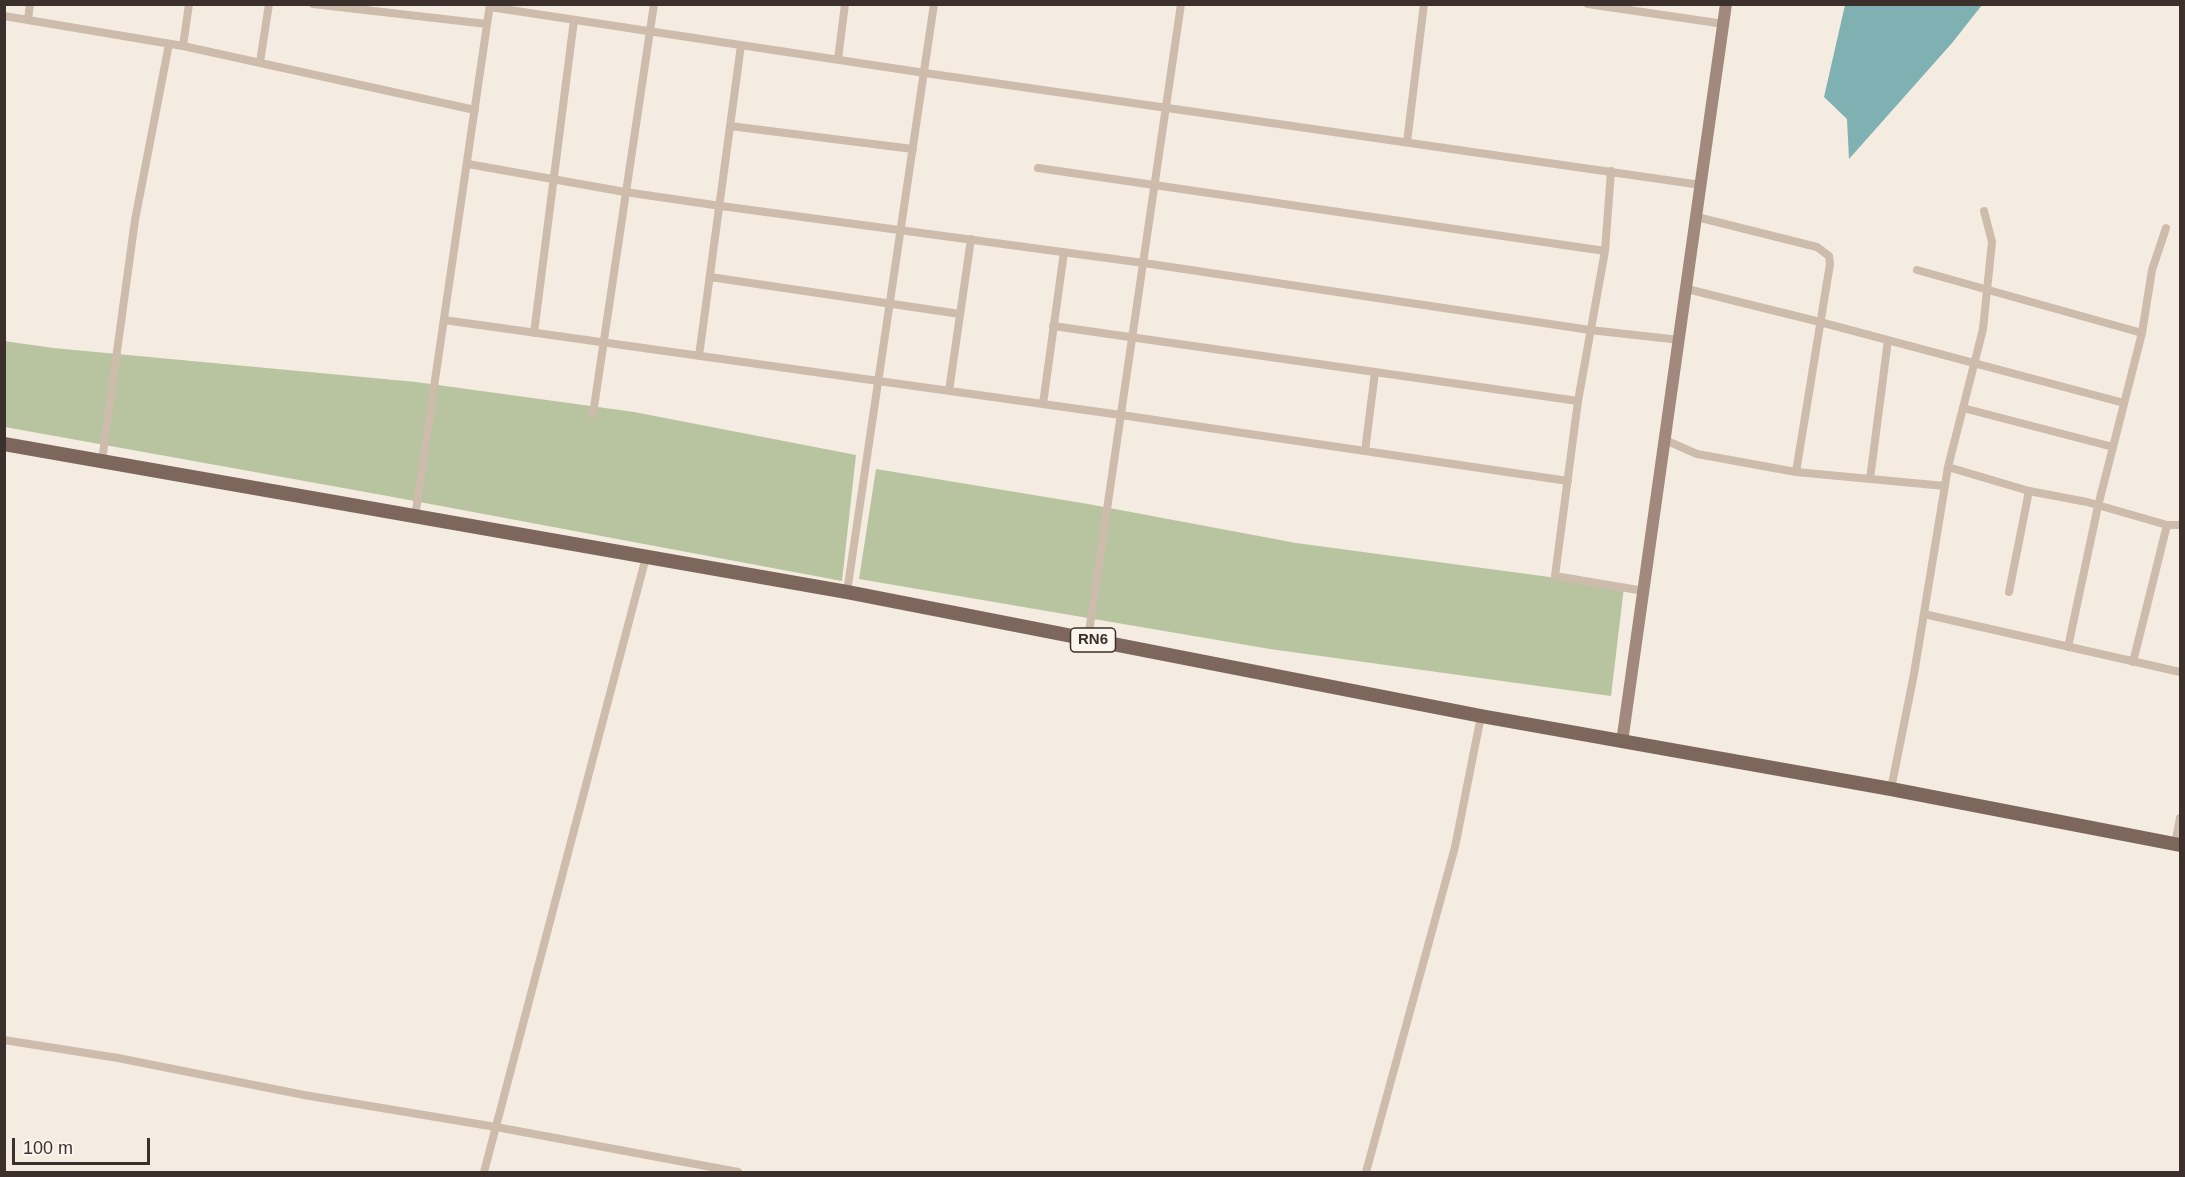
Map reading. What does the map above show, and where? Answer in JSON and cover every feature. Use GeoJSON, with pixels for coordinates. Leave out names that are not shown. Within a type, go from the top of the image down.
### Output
{"type":"FeatureCollection","features":[{"type":"Feature","properties":{"kind":"main road","name":"RN6"},"geometry":{"type":"LineString","coordinates":[[4,444],[847,592],[1481,716],[1891,789],[2178,844]]}},
{"type":"Feature","properties":{"kind":"street"},"geometry":{"type":"LineString","coordinates":[[28,20],[30,4]]}},
{"type":"Feature","properties":{"kind":"street"},"geometry":{"type":"LineString","coordinates":[[183,46],[189,4]]}},
{"type":"Feature","properties":{"kind":"street"},"geometry":{"type":"LineString","coordinates":[[260,62],[269,4]]}},
{"type":"Feature","properties":{"kind":"street"},"geometry":{"type":"LineString","coordinates":[[313,4],[487,24]]}},
{"type":"Feature","properties":{"kind":"street"},"geometry":{"type":"LineString","coordinates":[[593,414],[648,31],[654,4]]}},
{"type":"Feature","properties":{"kind":"street"},"geometry":{"type":"LineString","coordinates":[[838,59],[846,4]]}},
{"type":"Feature","properties":{"kind":"street"},"geometry":{"type":"LineString","coordinates":[[847,592],[889,303],[926,73],[934,4]]}},
{"type":"Feature","properties":{"kind":"street"},"geometry":{"type":"LineString","coordinates":[[1088,639],[1181,4]]}},
{"type":"Feature","properties":{"kind":"street"},"geometry":{"type":"LineString","coordinates":[[1407,142],[1424,4]]}},
{"type":"Feature","properties":{"kind":"street"},"geometry":{"type":"LineString","coordinates":[[1588,4],[1639,8],[1724,24]]}},
{"type":"Feature","properties":{"kind":"street"},"geometry":{"type":"LineString","coordinates":[[1622,741],[1726,4]]}},
{"type":"Feature","properties":{"kind":"street"},"geometry":{"type":"LineString","coordinates":[[415,517],[490,6],[926,73],[1701,185]]}},
{"type":"Feature","properties":{"kind":"street"},"geometry":{"type":"LineString","coordinates":[[4,16],[183,46],[475,110]]}},
{"type":"Feature","properties":{"kind":"street"},"geometry":{"type":"LineString","coordinates":[[534,333],[574,20]]}},
{"type":"Feature","properties":{"kind":"street"},"geometry":{"type":"LineString","coordinates":[[102,461],[135,220],[169,44]]}},
{"type":"Feature","properties":{"kind":"street"},"geometry":{"type":"LineString","coordinates":[[699,356],[741,45]]}},
{"type":"Feature","properties":{"kind":"street"},"geometry":{"type":"LineString","coordinates":[[730,126],[913,149]]}},
{"type":"Feature","properties":{"kind":"street"},"geometry":{"type":"LineString","coordinates":[[468,164],[721,206],[1144,263],[1590,330],[1680,340]]}},
{"type":"Feature","properties":{"kind":"street"},"geometry":{"type":"LineString","coordinates":[[1038,168],[1605,251]]}},
{"type":"Feature","properties":{"kind":"street"},"geometry":{"type":"LineString","coordinates":[[1611,171],[1605,251],[1578,401],[1555,576],[1644,591]]}},
{"type":"Feature","properties":{"kind":"street"},"geometry":{"type":"LineString","coordinates":[[1891,789],[1924,614],[1948,467],[1983,329],[1992,242],[1984,211]]}},
{"type":"Feature","properties":{"kind":"street"},"geometry":{"type":"LineString","coordinates":[[1696,217],[1817,247],[1829,256],[1830,264],[1796,472]]}},
{"type":"Feature","properties":{"kind":"street"},"geometry":{"type":"LineString","coordinates":[[2067,647],[2098,506],[2142,333],[2152,270],[2166,228]]}},
{"type":"Feature","properties":{"kind":"street"},"geometry":{"type":"LineString","coordinates":[[949,391],[971,239]]}},
{"type":"Feature","properties":{"kind":"street"},"geometry":{"type":"LineString","coordinates":[[1043,404],[1064,252]]}},
{"type":"Feature","properties":{"kind":"street"},"geometry":{"type":"LineString","coordinates":[[1917,270],[2142,333]]}},
{"type":"Feature","properties":{"kind":"street"},"geometry":{"type":"LineString","coordinates":[[710,277],[960,314]]}},
{"type":"Feature","properties":{"kind":"street"},"geometry":{"type":"LineString","coordinates":[[1687,289],[2124,403]]}},
{"type":"Feature","properties":{"kind":"street"},"geometry":{"type":"LineString","coordinates":[[444,320],[1121,415],[1568,481]]}},
{"type":"Feature","properties":{"kind":"street"},"geometry":{"type":"LineString","coordinates":[[1053,326],[1578,401]]}},
{"type":"Feature","properties":{"kind":"street"},"geometry":{"type":"LineString","coordinates":[[1870,479],[1888,340]]}},
{"type":"Feature","properties":{"kind":"street"},"geometry":{"type":"LineString","coordinates":[[1365,451],[1375,372]]}},
{"type":"Feature","properties":{"kind":"street"},"geometry":{"type":"LineString","coordinates":[[1963,408],[2113,447]]}},
{"type":"Feature","properties":{"kind":"street"},"geometry":{"type":"LineString","coordinates":[[1665,440],[1697,454],[1796,472],[1945,486]]}},
{"type":"Feature","properties":{"kind":"street"},"geometry":{"type":"LineString","coordinates":[[1948,467],[2029,491],[2098,506],[2167,525],[2181,525]]}},
{"type":"Feature","properties":{"kind":"street"},"geometry":{"type":"LineString","coordinates":[[2009,592],[2029,491]]}},
{"type":"Feature","properties":{"kind":"street"},"geometry":{"type":"LineString","coordinates":[[2133,662],[2167,525]]}},
{"type":"Feature","properties":{"kind":"street"},"geometry":{"type":"LineString","coordinates":[[484,1173],[646,557]]}},
{"type":"Feature","properties":{"kind":"street"},"geometry":{"type":"LineString","coordinates":[[1924,614],[2181,672]]}},
{"type":"Feature","properties":{"kind":"street"},"geometry":{"type":"LineString","coordinates":[[1366,1173],[1455,847],[1481,716]]}},
{"type":"Feature","properties":{"kind":"street"},"geometry":{"type":"LineString","coordinates":[[2178,844],[2181,818]]}},
{"type":"Feature","properties":{"kind":"street"},"geometry":{"type":"LineString","coordinates":[[4,1040],[738,1173]]}},
{"type":"Feature","properties":{"kind":"green space"},"geometry":{"type":"Polygon","coordinates":[[[4,341],[53,348],[416,382],[634,412],[856,455],[842,581],[5,427],[4,341]]]}},
{"type":"Feature","properties":{"kind":"green space"},"geometry":{"type":"Polygon","coordinates":[[[876,469],[1088,504],[1296,543],[1624,587],[1611,696],[1270,649],[859,579],[876,469]]]}},
{"type":"Feature","properties":{"kind":"water"},"geometry":{"type":"Polygon","coordinates":[[[1845,5],[1982,5],[1952,43],[1849,159],[1847,119],[1824,97],[1845,5]]]}}]}
